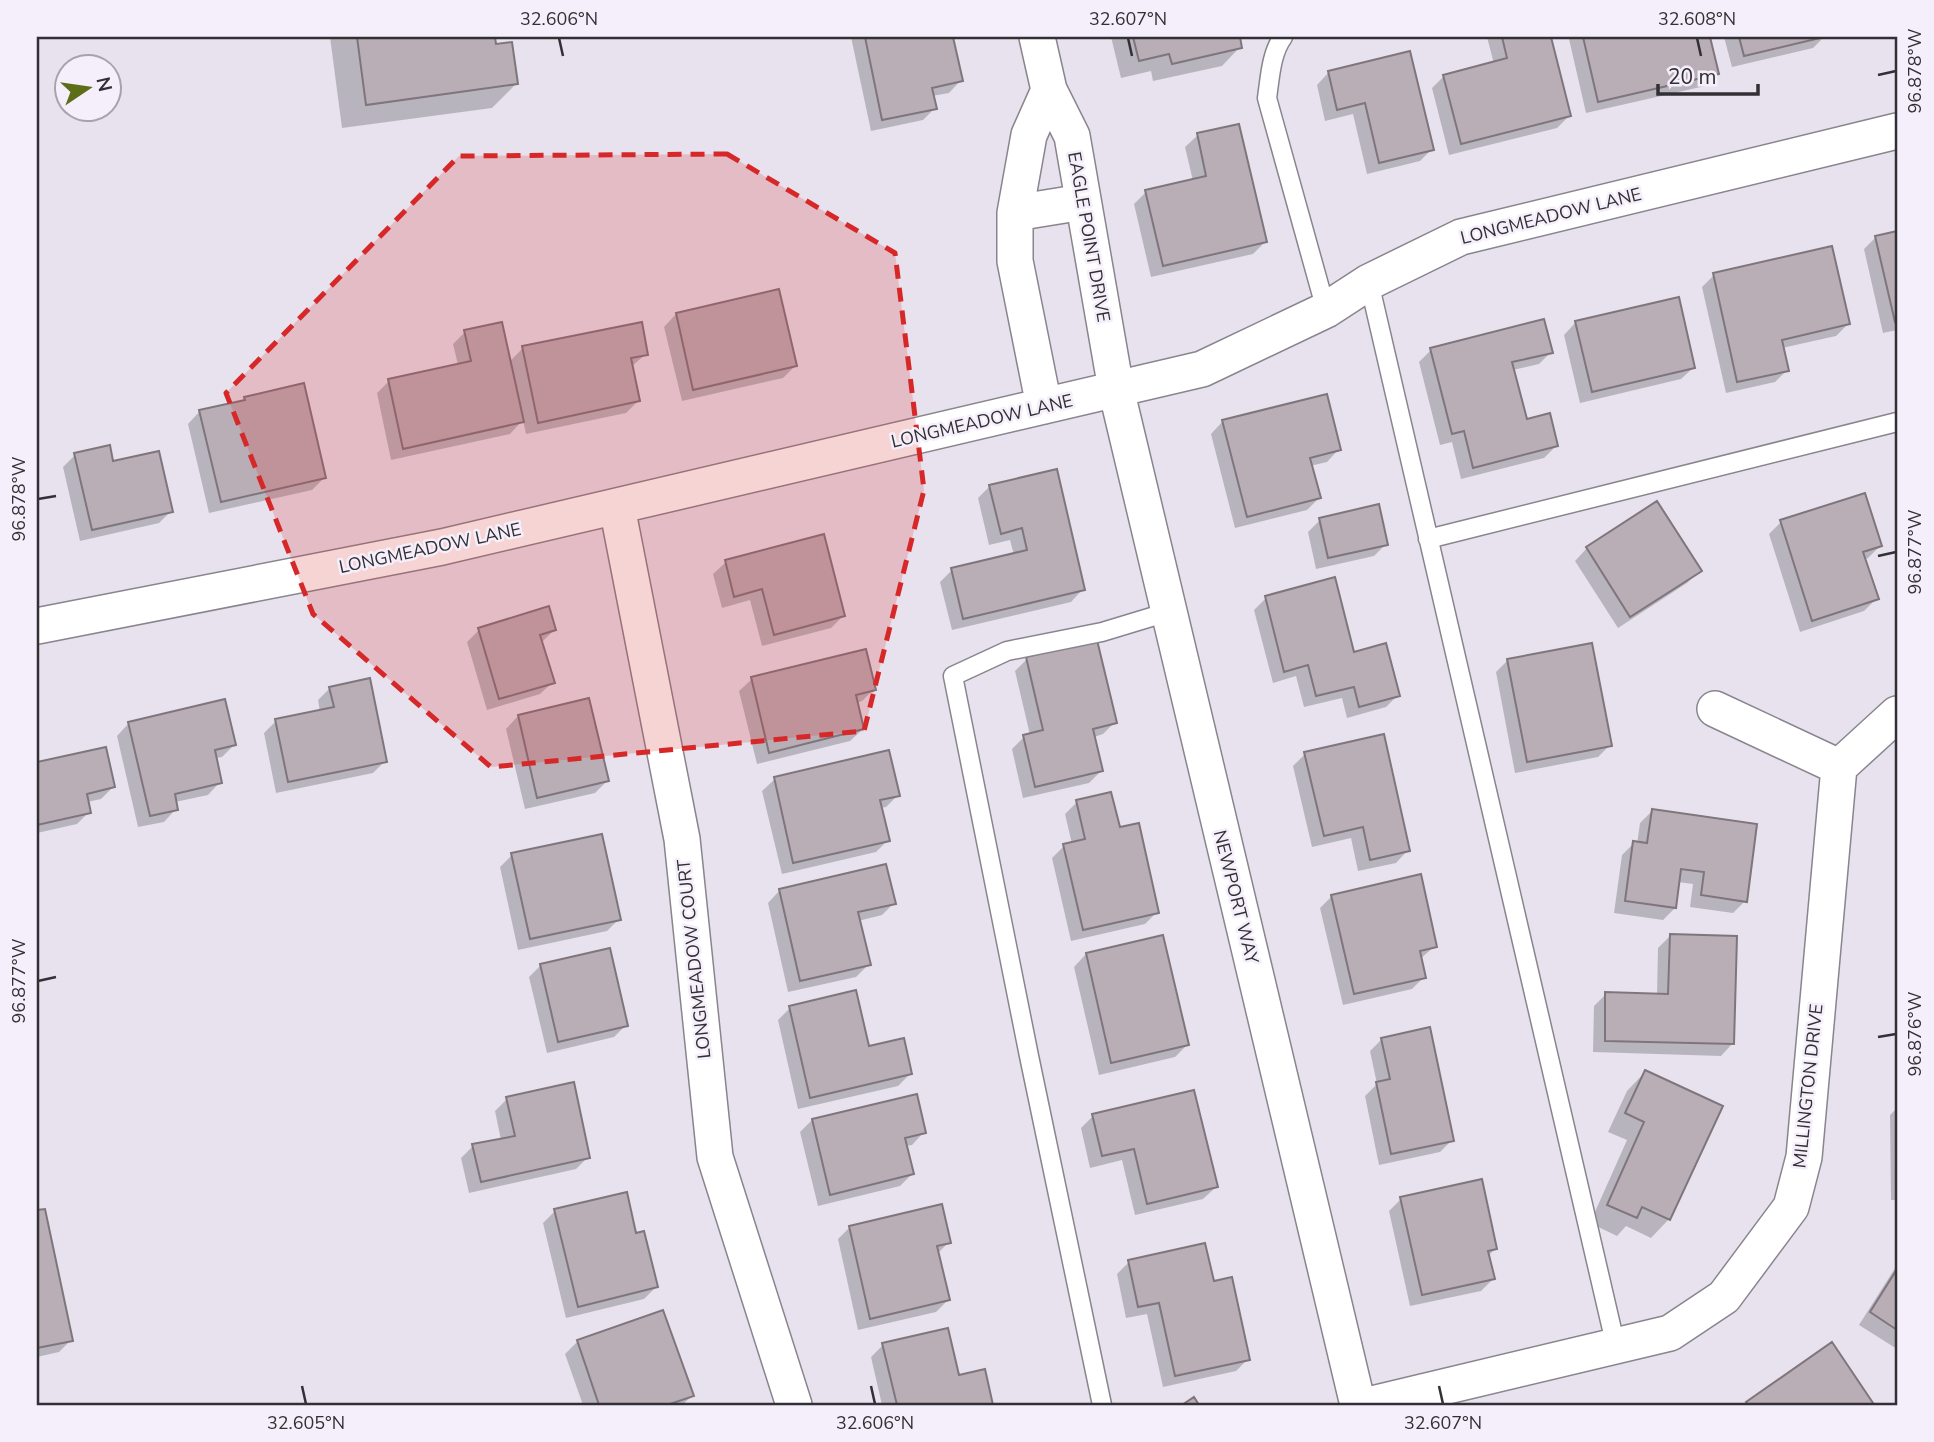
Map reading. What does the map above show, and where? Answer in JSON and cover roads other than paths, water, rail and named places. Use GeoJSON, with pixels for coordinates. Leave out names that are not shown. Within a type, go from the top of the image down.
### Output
{"type":"FeatureCollection","features":[{"type":"Feature","properties":{"kind":"street","name":"EAGLE POINT DRIVE"},"geometry":{"type":"LineString","coordinates":[[1037,37],[1049,90],[1072,136],[1116,389]]}},
{"type":"Feature","properties":{"kind":"street"},"geometry":{"type":"LineString","coordinates":[[1044,406],[1015,261],[1015,213],[1029,135],[1049,90]]}},
{"type":"Feature","properties":{"kind":"street","name":"LONGMEADOW LANE"},"geometry":{"type":"LineString","coordinates":[[37,626],[442,547],[1202,369],[1326,310],[1369,282],[1461,237],[1897,131]]}},
{"type":"Feature","properties":{"kind":"street"},"geometry":{"type":"LineString","coordinates":[[1015,213],[1083,202]]}},
{"type":"Feature","properties":{"kind":"street","name":"NEWPORT WAY"},"geometry":{"type":"LineString","coordinates":[[1116,389],[1358,1405]]}},
{"type":"Feature","properties":{"kind":"street","name":"LONGMEADOW COURT"},"geometry":{"type":"LineString","coordinates":[[617,506],[682,839],[715,1157],[794,1405]]}},
{"type":"Feature","properties":{"kind":"street"},"geometry":{"type":"LineString","coordinates":[[1715,709],[1839,767],[1897,714]]}},
{"type":"Feature","properties":{"kind":"street","name":"MILLINGTON DRIVE"},"geometry":{"type":"LineString","coordinates":[[1368,1405],[1426,1399],[1670,1333],[1724,1297],[1791,1207],[1804,1157],[1839,767]]}},
{"type":"Feature","properties":{"kind":"lane"},"geometry":{"type":"LineString","coordinates":[[1283,37],[1270,71],[1268,98],[1326,310]]}},
{"type":"Feature","properties":{"kind":"lane"},"geometry":{"type":"LineString","coordinates":[[1369,282],[1616,1347]]}},
{"type":"Feature","properties":{"kind":"lane"},"geometry":{"type":"LineString","coordinates":[[1428,539],[1897,422]]}},
{"type":"Feature","properties":{"kind":"lane"},"geometry":{"type":"LineString","coordinates":[[1102,1405],[953,676],[1007,651],[1102,632],[1168,612]]}}]}
